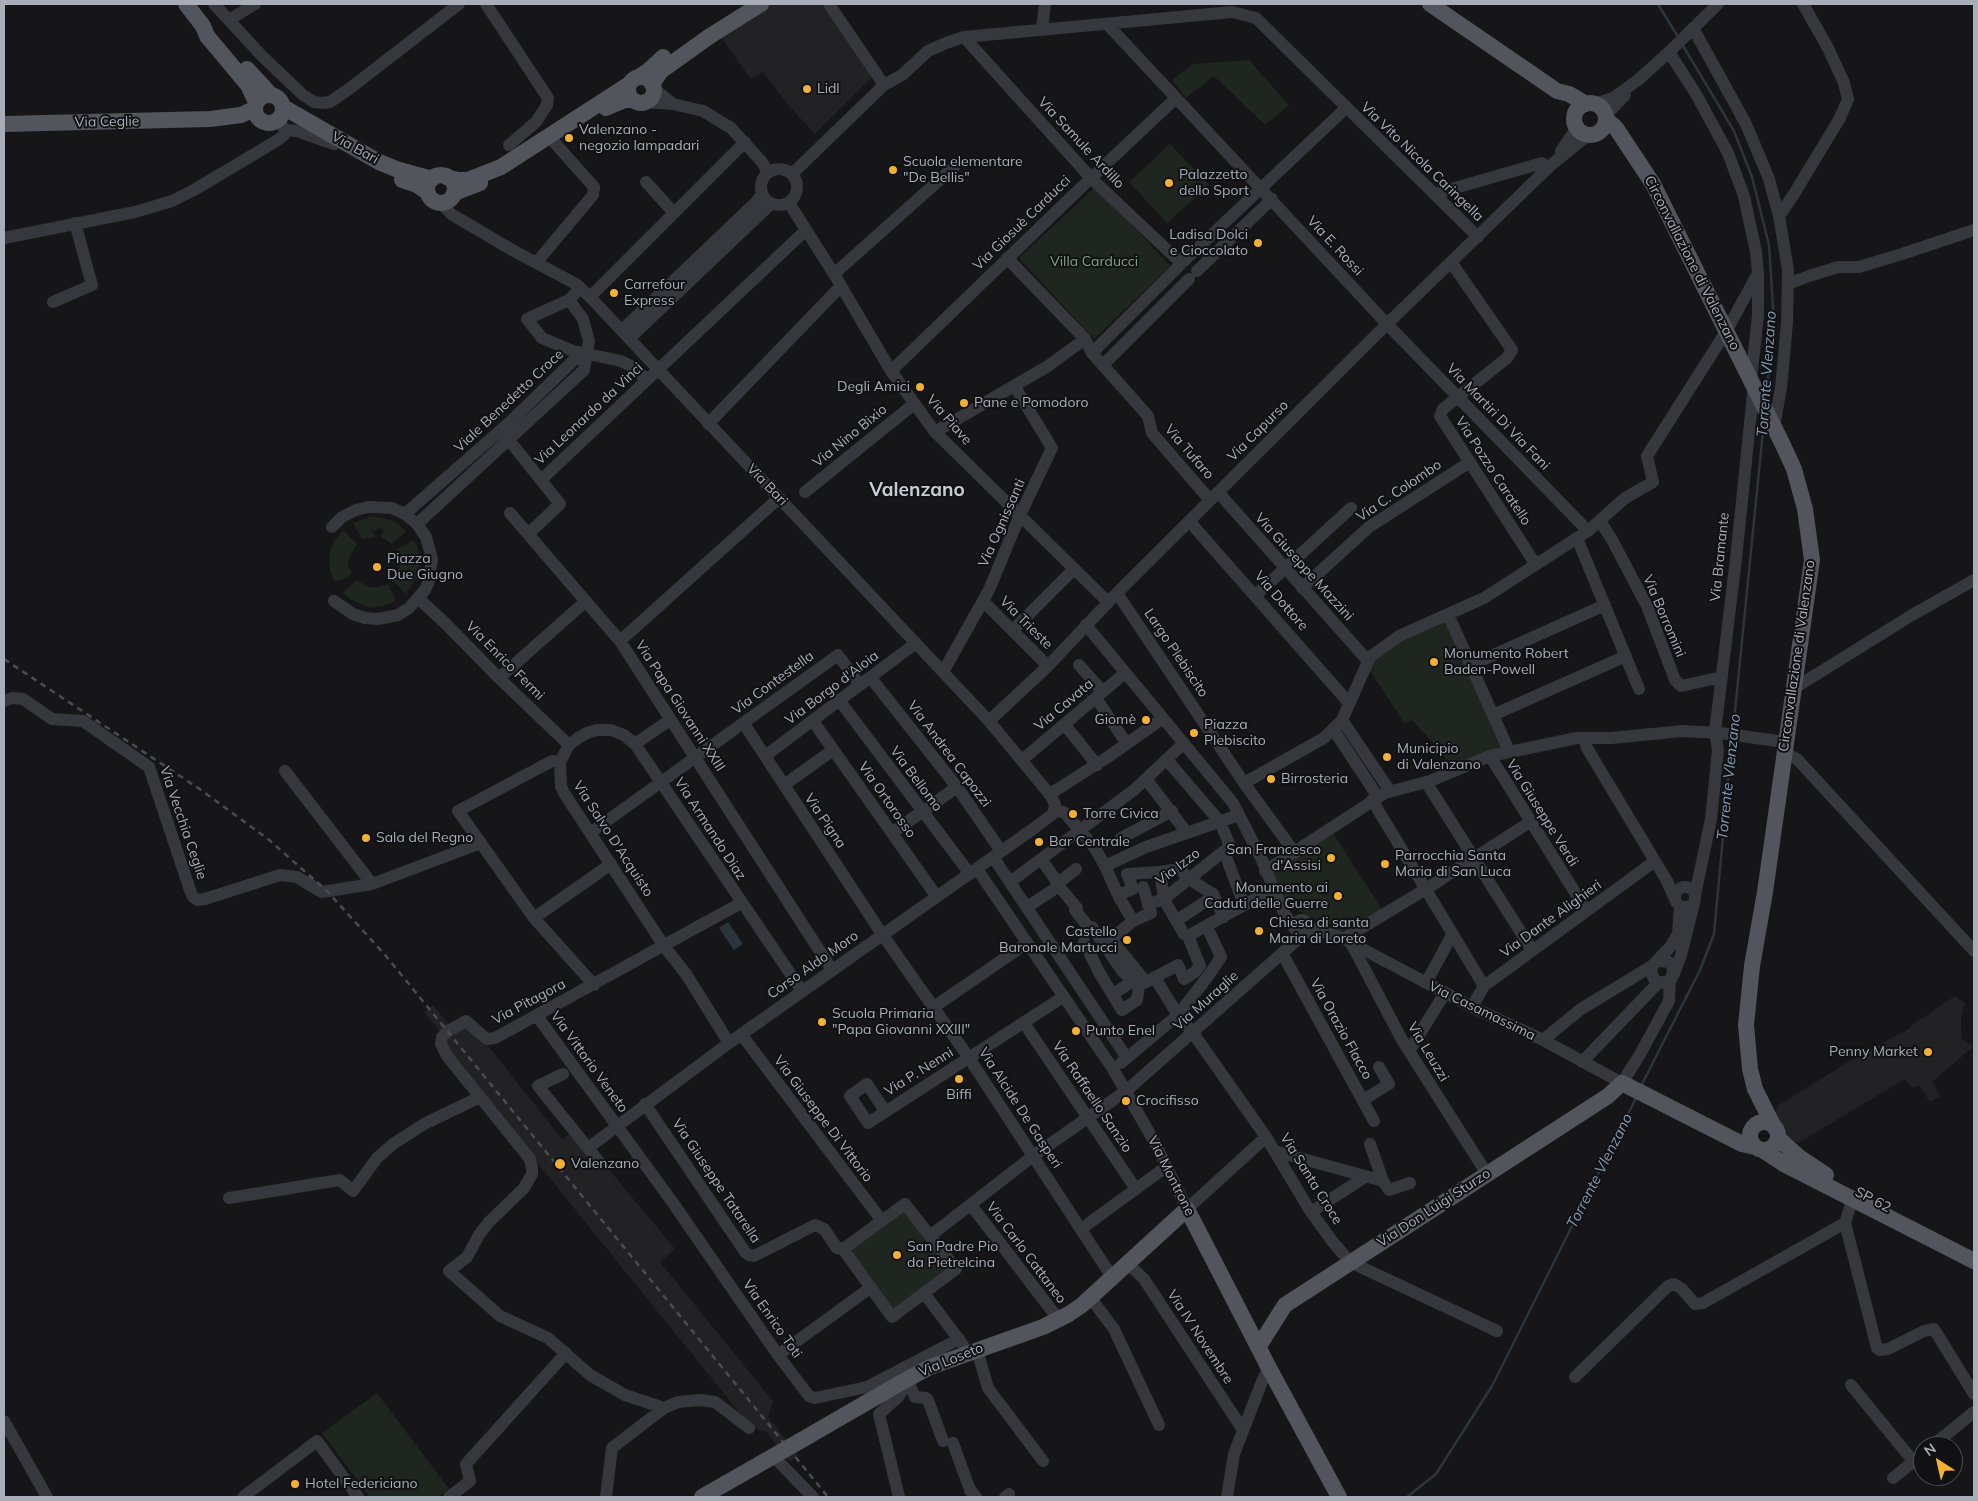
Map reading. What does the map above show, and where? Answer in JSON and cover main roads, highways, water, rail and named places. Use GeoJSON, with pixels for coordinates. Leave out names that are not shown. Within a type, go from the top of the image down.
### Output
{"type":"FeatureCollection","features":[{"type":"Feature","properties":{"kind":"main road"},"geometry":{"type":"LineString","coordinates":[[642,89],[648,72],[666,54],[744,4]]}},
{"type":"Feature","properties":{"kind":"main road"},"geometry":{"type":"LineString","coordinates":[[435,182],[478,177],[551,140],[642,89],[661,71],[710,36],[761,4]]}},
{"type":"Feature","properties":{"kind":"main road","name":"Circonvallazione di Valenzano"},"geometry":{"type":"LineString","coordinates":[[1430,4],[1557,91],[1591,119],[1616,128],[1653,184],[1754,384],[1794,469],[1803,501],[1812,560],[1765,892],[1752,966],[1746,1025],[1750,1069],[1755,1089]]}},
{"type":"Feature","properties":{"kind":"main road"},"geometry":{"type":"LineString","coordinates":[[189,5],[203,26],[207,36],[271,113]]}},
{"type":"Feature","properties":{"kind":"main road","name":"Via Ceglie"},"geometry":{"type":"LineString","coordinates":[[4,124],[210,119],[271,113]]}},
{"type":"Feature","properties":{"kind":"main road","name":"Via Bari"},"geometry":{"type":"LineString","coordinates":[[271,113],[300,124],[370,165],[401,180],[417,185],[435,182]]}},
{"type":"Feature","properties":{"kind":"main road","name":"Via Bari"},"geometry":{"type":"LineString","coordinates":[[271,113],[379,162],[435,182]]}},
{"type":"Feature","properties":{"kind":"main road"},"geometry":{"type":"LineString","coordinates":[[435,182],[432,200],[449,198],[507,171],[551,140]]}},
{"type":"Feature","properties":{"kind":"main road"},"geometry":{"type":"LineString","coordinates":[[435,182],[453,183],[449,198]]}},
{"type":"Feature","properties":{"kind":"main road","name":"Via Don Luigi Sturzo"},"geometry":{"type":"LineString","coordinates":[[1259,1346],[1285,1305],[1625,1084],[1724,1134],[1756,1139]]}},
{"type":"Feature","properties":{"kind":"main road"},"geometry":{"type":"LineString","coordinates":[[1755,1089],[1776,1132],[1775,1146],[1756,1139]]}},
{"type":"Feature","properties":{"kind":"main road"},"geometry":{"type":"LineString","coordinates":[[1755,1089],[1756,1139]]}},
{"type":"Feature","properties":{"kind":"main road"},"geometry":{"type":"LineString","coordinates":[[1756,1139],[1763,1122],[1776,1132]]}},
{"type":"Feature","properties":{"kind":"main road","name":"SP 62"},"geometry":{"type":"LineString","coordinates":[[1776,1132],[1799,1157],[1829,1177],[1974,1253]]}},
{"type":"Feature","properties":{"kind":"main road","name":"SP 62"},"geometry":{"type":"LineString","coordinates":[[1756,1139],[1784,1164],[1974,1261]]}},
{"type":"Feature","properties":{"kind":"main road","name":"Via Loseto"},"geometry":{"type":"LineString","coordinates":[[702,1497],[904,1380],[966,1349],[1043,1327],[1058,1320],[1090,1297],[1188,1209]]}},
{"type":"Feature","properties":{"kind":"main road","name":"Via Montrone"},"geometry":{"type":"LineString","coordinates":[[1188,1209],[1339,1497]]}},
{"type":"Feature","properties":{"kind":"waterway","name":"Torrente Vlenzano"},"geometry":{"type":"LineString","coordinates":[[1658,4],[1678,37]]}},
{"type":"Feature","properties":{"kind":"waterway","name":"Torrente Vlenzano"},"geometry":{"type":"LineString","coordinates":[[1682,44],[1734,131],[1752,177],[1769,245],[1774,323],[1766,395]]}},
{"type":"Feature","properties":{"kind":"waterway","name":"Torrente Vlenzano"},"geometry":{"type":"LineString","coordinates":[[1733,731],[1764,421]]}},
{"type":"Feature","properties":{"kind":"waterway","name":"Torrente Vlenzano"},"geometry":{"type":"LineString","coordinates":[[1641,1086],[1700,970],[1714,934],[1732,739]]}},
{"type":"Feature","properties":{"kind":"waterway","name":"Torrente Vlenzano"},"geometry":{"type":"LineString","coordinates":[[1407,1497],[1436,1474],[1492,1386],[1637,1096]]}},
{"type":"Feature","properties":{"kind":"railway"},"geometry":{"type":"LineString","coordinates":[[4,659],[201,790],[268,839],[327,891],[386,956],[828,1497]]}},
{"type":"Feature","properties":{"kind":"place","name":"Lidl"},"geometry":{"type":"Point","coordinates":[807,89]}},
{"type":"Feature","properties":{"kind":"place","name":"Valenzano - negozio lampadari"},"geometry":{"type":"Point","coordinates":[569,138]}},
{"type":"Feature","properties":{"kind":"place","name":"Scuola elementare \"De Bellis\""},"geometry":{"type":"Point","coordinates":[893,170]}},
{"type":"Feature","properties":{"kind":"place","name":"Palazzetto dello Sport"},"geometry":{"type":"Point","coordinates":[1169,183]}},
{"type":"Feature","properties":{"kind":"place","name":"Ladisa Dolci e Cioccolato"},"geometry":{"type":"Point","coordinates":[1258,243]}},
{"type":"Feature","properties":{"kind":"place","name":"Carrefour Express"},"geometry":{"type":"Point","coordinates":[614,293]}},
{"type":"Feature","properties":{"kind":"place","name":"Degli Amici"},"geometry":{"type":"Point","coordinates":[920,387]}},
{"type":"Feature","properties":{"kind":"place","name":"Pane e Pomodoro"},"geometry":{"type":"Point","coordinates":[964,403]}},
{"type":"Feature","properties":{"kind":"place","name":"Piazza Due Giugno"},"geometry":{"type":"Point","coordinates":[377,567]}},
{"type":"Feature","properties":{"kind":"place","name":"Monumento Robert Baden-Powell"},"geometry":{"type":"Point","coordinates":[1434,662]}},
{"type":"Feature","properties":{"kind":"place","name":"Giomè"},"geometry":{"type":"Point","coordinates":[1146,720]}},
{"type":"Feature","properties":{"kind":"place","name":"Piazza Plebiscito"},"geometry":{"type":"Point","coordinates":[1194,733]}},
{"type":"Feature","properties":{"kind":"place","name":"Municipio di Valenzano"},"geometry":{"type":"Point","coordinates":[1387,757]}},
{"type":"Feature","properties":{"kind":"place","name":"Birrosteria"},"geometry":{"type":"Point","coordinates":[1271,779]}},
{"type":"Feature","properties":{"kind":"place","name":"Torre Civica"},"geometry":{"type":"Point","coordinates":[1073,814]}},
{"type":"Feature","properties":{"kind":"place","name":"Sala del Regno"},"geometry":{"type":"Point","coordinates":[366,838]}},
{"type":"Feature","properties":{"kind":"place","name":"Bar Centrale"},"geometry":{"type":"Point","coordinates":[1039,842]}},
{"type":"Feature","properties":{"kind":"place","name":"San Francesco d'Assisi"},"geometry":{"type":"Point","coordinates":[1331,858]}},
{"type":"Feature","properties":{"kind":"place","name":"Parrocchia Santa Maria di San Luca"},"geometry":{"type":"Point","coordinates":[1385,864]}},
{"type":"Feature","properties":{"kind":"place","name":"Monumento ai Caduti delle Guerre"},"geometry":{"type":"Point","coordinates":[1338,896]}},
{"type":"Feature","properties":{"kind":"place","name":"Chiesa di santa Maria di Loreto"},"geometry":{"type":"Point","coordinates":[1259,931]}},
{"type":"Feature","properties":{"kind":"place","name":"Castello Baronale Martucci"},"geometry":{"type":"Point","coordinates":[1127,940]}},
{"type":"Feature","properties":{"kind":"place","name":"Scuola Primaria \"Papa Giovanni XXIII\""},"geometry":{"type":"Point","coordinates":[822,1022]}},
{"type":"Feature","properties":{"kind":"place","name":"Punto Enel"},"geometry":{"type":"Point","coordinates":[1076,1031]}},
{"type":"Feature","properties":{"kind":"place","name":"Penny Market"},"geometry":{"type":"Point","coordinates":[1928,1052]}},
{"type":"Feature","properties":{"kind":"place","name":"Biffi"},"geometry":{"type":"Point","coordinates":[959,1079]}},
{"type":"Feature","properties":{"kind":"place","name":"Crocifisso"},"geometry":{"type":"Point","coordinates":[1126,1101]}},
{"type":"Feature","properties":{"kind":"place","name":"Valenzano"},"geometry":{"type":"Point","coordinates":[560,1164]}},
{"type":"Feature","properties":{"kind":"place","name":"San Padre Pio da Pietrelcina"},"geometry":{"type":"Point","coordinates":[897,1255]}},
{"type":"Feature","properties":{"kind":"place","name":"Hotel Federiciano"},"geometry":{"type":"Point","coordinates":[295,1484]}},
{"type":"Feature","properties":{"kind":"district","name":"Valenzano"},"geometry":{"type":"Point","coordinates":[917,490]}},
{"type":"Feature","properties":{"kind":"park label","name":"Villa Carducci"},"geometry":{"type":"Point","coordinates":[1094,262]}}]}
